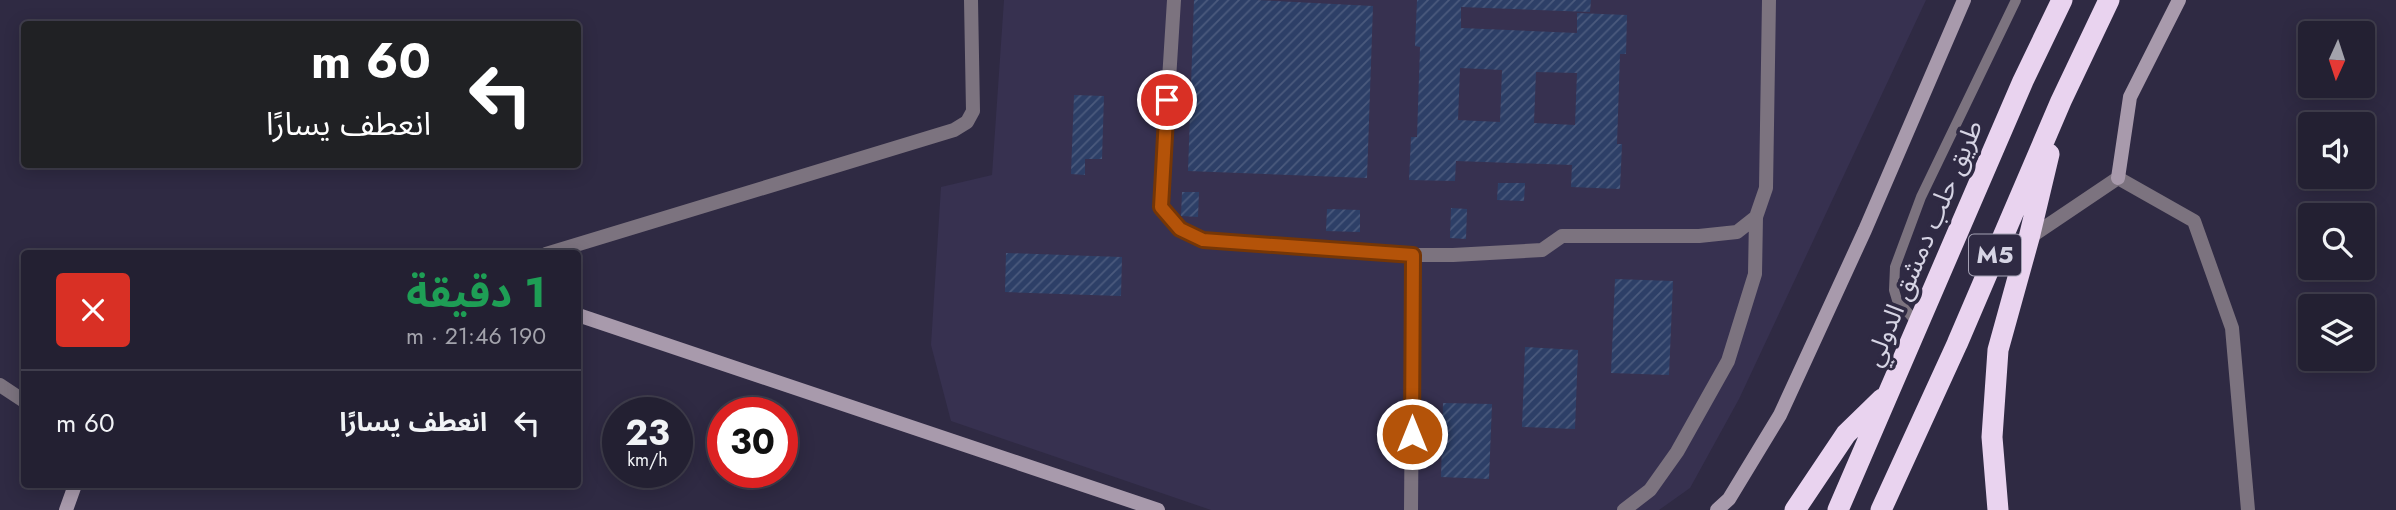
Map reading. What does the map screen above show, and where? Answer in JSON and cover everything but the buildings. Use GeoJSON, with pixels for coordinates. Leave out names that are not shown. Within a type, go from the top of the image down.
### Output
{"type":"FeatureCollection","features":[{"type":"Feature","properties":{"kind":"highway","name":"طريق حلب دمشق الدولي"},"geometry":{"type":"LineString","coordinates":[[1838,510],[2023,81],[2062,0]]}},
{"type":"Feature","properties":{"kind":"highway","name":"M5"},"geometry":{"type":"LineString","coordinates":[[1881,510],[1957,344],[2061,101],[2109,0]]}},
{"type":"Feature","properties":{"kind":"highway"},"geometry":{"type":"LineString","coordinates":[[1998,510],[1992,437],[1998,350],[2029,238],[2061,101]]}},
{"type":"Feature","properties":{"kind":"highway"},"geometry":{"type":"LineString","coordinates":[[1794,510],[1846,434],[1889,393]]}},
{"type":"Feature","properties":{"kind":"street"},"geometry":{"type":"LineString","coordinates":[[559,250],[954,130],[967,122],[972,111],[971,0]]}},
{"type":"Feature","properties":{"kind":"street"},"geometry":{"type":"LineString","coordinates":[[1174,0],[1161,207],[1180,229],[1203,240],[1413,255],[1453,255],[1542,250],[1562,236],[1699,236],[1737,232],[1756,217]]}},
{"type":"Feature","properties":{"kind":"street"},"geometry":{"type":"LineString","coordinates":[[1623,510],[1650,490],[1676,452],[1728,361],[1755,274],[1756,217],[1766,188],[1769,0]]}},
{"type":"Feature","properties":{"kind":"street"},"geometry":{"type":"LineString","coordinates":[[1717,510],[1729,499],[1780,415],[1964,0]]}},
{"type":"Feature","properties":{"kind":"street"},"geometry":{"type":"LineString","coordinates":[[2029,238],[2119,178],[2130,97],[2179,0]]}},
{"type":"Feature","properties":{"kind":"street"},"geometry":{"type":"LineString","coordinates":[[2119,178],[2194,221],[2232,328],[2248,510]]}},
{"type":"Feature","properties":{"kind":"street"},"geometry":{"type":"LineString","coordinates":[[1411,510],[1413,255]]}},
{"type":"Feature","properties":{"kind":"street"},"geometry":{"type":"LineString","coordinates":[[581,316],[1158,510]]}},
{"type":"Feature","properties":{"kind":"street"},"geometry":{"type":"LineString","coordinates":[[0,385],[21,399]]}},
{"type":"Feature","properties":{"kind":"street"},"geometry":{"type":"LineString","coordinates":[[66,510],[74,488]]}},
{"type":"Feature","properties":{"kind":"lane"},"geometry":{"type":"LineString","coordinates":[[1918,324],[1897,300],[1894,290],[1895,267],[1921,197],[2016,0]]}},
{"type":"Feature","properties":{"kind":"shaded area"},"geometry":{"type":"Polygon","coordinates":[[[1004,0],[1926,0],[1739,399],[1690,488],[1659,510],[1211,510],[951,421],[931,345],[941,187],[992,175],[1004,0]]]}},
{"type":"Feature","properties":{"kind":"route"},"geometry":{"type":"LineString","coordinates":[[1167,100],[1161,207],[1180,229],[1203,240],[1413,255],[1412,434]]}}]}
